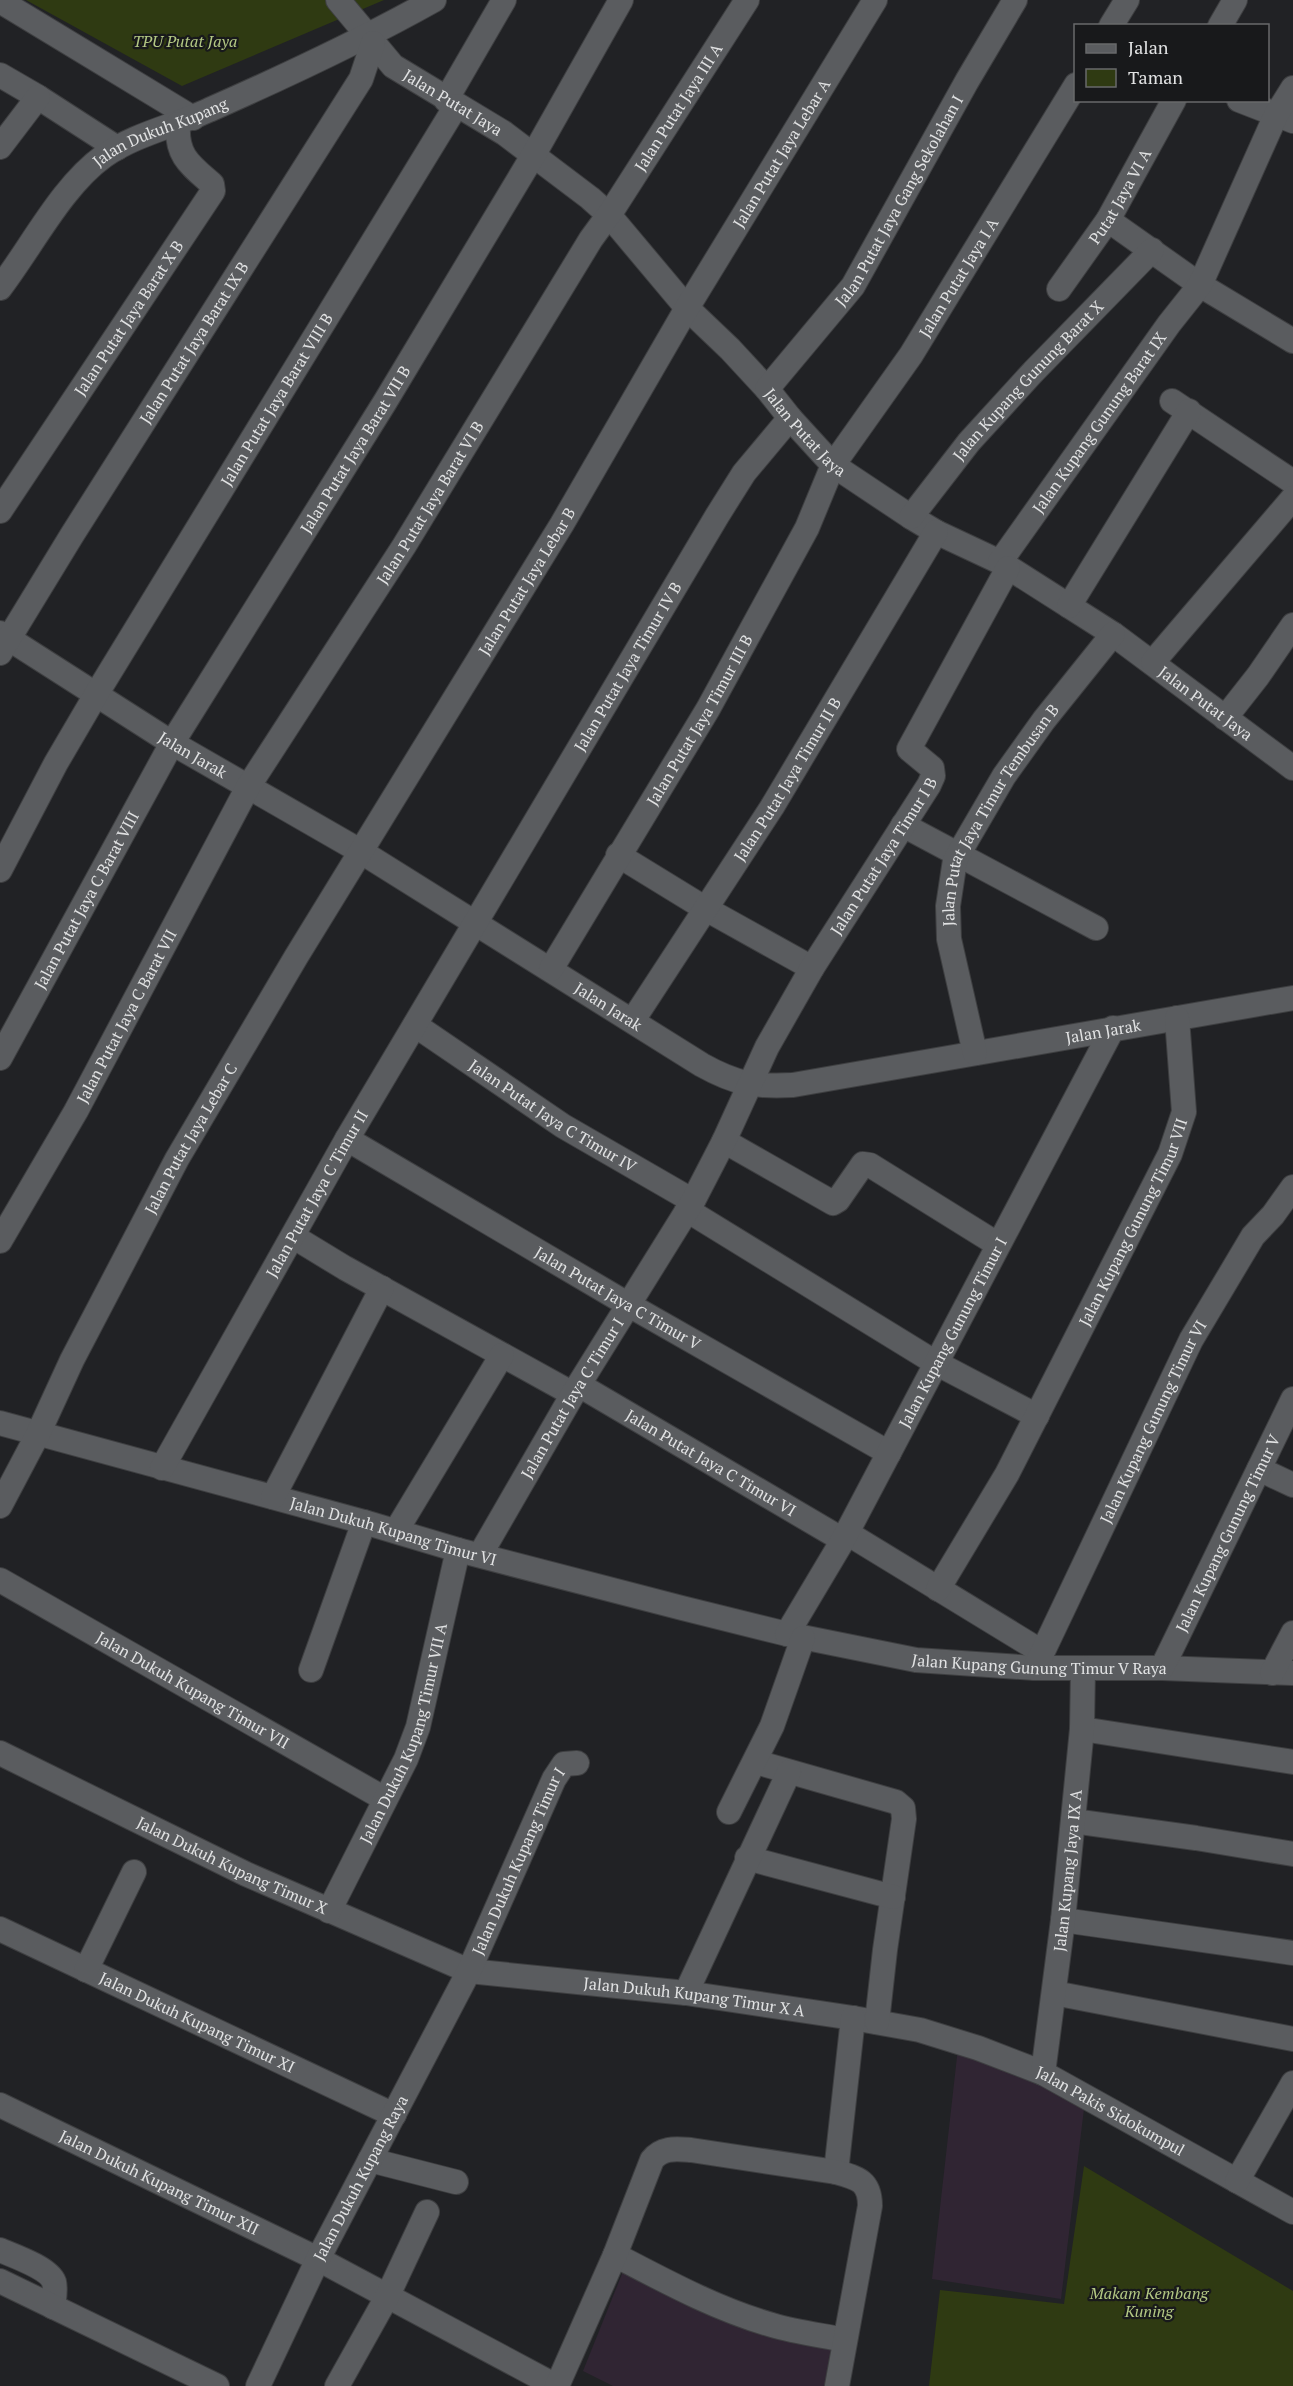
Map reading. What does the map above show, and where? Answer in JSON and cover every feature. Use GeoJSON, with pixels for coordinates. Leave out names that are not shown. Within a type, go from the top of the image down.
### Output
{"type":"FeatureCollection","features":[{"type":"Feature","properties":{"kind":"street","name":"Jalan Putat Jaya"},"geometry":{"type":"LineString","coordinates":[[338,0],[393,66],[504,133],[534,154],[609,215],[687,308],[730,349],[833,465],[910,517],[1004,565],[1113,634],[1293,768]]}},
{"type":"Feature","properties":{"kind":"street","name":"Jalan Dukuh Kupang"},"geometry":{"type":"LineString","coordinates":[[1,284],[73,186],[104,156],[117,148],[185,121],[370,40],[434,0]]}},
{"type":"Feature","properties":{"kind":"street","name":"Jalan Putat Jaya Barat VIII B"},"geometry":{"type":"LineString","coordinates":[[0,870],[56,763],[97,693],[451,103],[504,0]]}},
{"type":"Feature","properties":{"kind":"street","name":"Jalan Putat Jaya Barat VII B"},"geometry":{"type":"LineString","coordinates":[[172,743],[379,411],[534,154],[621,0]]}},
{"type":"Feature","properties":{"kind":"street","name":"Jalan Putat Jaya III A"},"geometry":{"type":"LineString","coordinates":[[609,215],[747,0]]}},
{"type":"Feature","properties":{"kind":"street","name":"Jalan Putat Jaya Lebar A"},"geometry":{"type":"LineString","coordinates":[[687,308],[875,0]]}},
{"type":"Feature","properties":{"kind":"street","name":"Jalan Putat Jaya Gang Sekolahan I"},"geometry":{"type":"LineString","coordinates":[[767,389],[853,286],[967,81],[1015,0]]}},
{"type":"Feature","properties":{"kind":"street"},"geometry":{"type":"LineString","coordinates":[[1113,24],[1127,0]]}},
{"type":"Feature","properties":{"kind":"street"},"geometry":{"type":"LineString","coordinates":[[1221,24],[1235,0]]}},
{"type":"Feature","properties":{"kind":"street"},"geometry":{"type":"LineString","coordinates":[[0,1],[185,121]]}},
{"type":"Feature","properties":{"kind":"street","name":"Jalan Putat Jaya Barat IX B"},"geometry":{"type":"LineString","coordinates":[[3,641],[361,79],[370,40]]}},
{"type":"Feature","properties":{"kind":"street"},"geometry":{"type":"LineString","coordinates":[[0,75],[117,148]]}},
{"type":"Feature","properties":{"kind":"street","name":"Jalan Kupang Gunung Barat IX"},"geometry":{"type":"LineString","coordinates":[[1004,565],[1169,324],[1200,285],[1285,118],[1293,88]]}},
{"type":"Feature","properties":{"kind":"street","name":"Jalan Putat Jaya I A"},"geometry":{"type":"LineString","coordinates":[[833,465],[910,355],[1074,89]]}},
{"type":"Feature","properties":{"kind":"street"},"geometry":{"type":"LineString","coordinates":[[0,147],[38,97]]}},
{"type":"Feature","properties":{"kind":"street","name":"Putat Jaya VI A"},"geometry":{"type":"LineString","coordinates":[[1059,289],[1108,220],[1173,102]]}},
{"type":"Feature","properties":{"kind":"street"},"geometry":{"type":"LineString","coordinates":[[1244,102],[1285,118]]}},
{"type":"Feature","properties":{"kind":"street","name":"Jalan Putat Jaya Barat X B"},"geometry":{"type":"LineString","coordinates":[[0,511],[213,191],[212,184],[184,158],[178,136],[185,121]]}},
{"type":"Feature","properties":{"kind":"street","name":"Jalan Putat Jaya Barat VI B"},"geometry":{"type":"LineString","coordinates":[[248,787],[404,546],[591,239],[609,215]]}},
{"type":"Feature","properties":{"kind":"street"},"geometry":{"type":"LineString","coordinates":[[1108,220],[1200,285],[1290,332]]}},
{"type":"Feature","properties":{"kind":"street","name":"Jalan Kupang Gunung Barat X"},"geometry":{"type":"LineString","coordinates":[[910,517],[977,434],[1152,250]]}},
{"type":"Feature","properties":{"kind":"street","name":"Jalan Putat Jaya Lebar B"},"geometry":{"type":"LineString","coordinates":[[360,851],[562,524],[687,308]]}},
{"type":"Feature","properties":{"kind":"street"},"geometry":{"type":"LineString","coordinates":[[1069,606],[1181,406],[1293,482]]}},
{"type":"Feature","properties":{"kind":"street","name":"Jalan Putat Jaya Timur IV B"},"geometry":{"type":"LineString","coordinates":[[475,922],[732,492],[744,473],[790,418]]}},
{"type":"Feature","properties":{"kind":"street","name":"Jalan Putat Jaya Timur III B"},"geometry":{"type":"LineString","coordinates":[[551,969],[713,699],[807,528],[833,465]]}},
{"type":"Feature","properties":{"kind":"street"},"geometry":{"type":"LineString","coordinates":[[1153,662],[1293,498]]}},
{"type":"Feature","properties":{"kind":"street","name":"Jalan Putat Jaya Timur II B"},"geometry":{"type":"LineString","coordinates":[[633,1020],[772,807],[936,532]]}},
{"type":"Feature","properties":{"kind":"street","name":"Jalan Putat Jaya Timur I B"},"geometry":{"type":"LineString","coordinates":[[749,1085],[767,1047],[812,968],[929,785],[933,774],[931,766],[909,749],[1004,565]]}},
{"type":"Feature","properties":{"kind":"street"},"geometry":{"type":"LineString","coordinates":[[1225,718],[1258,676],[1293,625]]}},
{"type":"Feature","properties":{"kind":"street","name":"Jalan Putat Jaya Timur Tembusan B"},"geometry":{"type":"LineString","coordinates":[[975,1053],[947,921],[949,888],[955,860],[1004,776],[1044,720],[1113,634]]}},
{"type":"Feature","properties":{"kind":"street","name":"Jalan Jarak"},"geometry":{"type":"LineString","coordinates":[[3,641],[97,693],[172,743],[360,851],[715,1072],[749,1085],[763,1087],[793,1085],[1293,998]]}},
{"type":"Feature","properties":{"kind":"street","name":"Jalan Putat Jaya C Barat VIII"},"geometry":{"type":"LineString","coordinates":[[0,1058],[172,743]]}},
{"type":"Feature","properties":{"kind":"street","name":"Jalan Putat Jaya C Barat VII"},"geometry":{"type":"LineString","coordinates":[[0,1241],[76,1111],[248,787]]}},
{"type":"Feature","properties":{"kind":"street"},"geometry":{"type":"LineString","coordinates":[[903,825],[1096,928]]}},
{"type":"Feature","properties":{"kind":"street","name":"Jalan Putat Jaya Lebar C"},"geometry":{"type":"LineString","coordinates":[[0,1506],[38,1434],[72,1360],[177,1160],[360,851]]}},
{"type":"Feature","properties":{"kind":"street"},"geometry":{"type":"LineString","coordinates":[[618,855],[706,909],[812,968]]}},
{"type":"Feature","properties":{"kind":"street","name":"Jalan Putat Jaya C Timur II"},"geometry":{"type":"LineString","coordinates":[[162,1468],[294,1237],[347,1139],[475,922]]}},
{"type":"Feature","properties":{"kind":"street","name":"Jalan Kupang Gunung Timur VII"},"geometry":{"type":"LineString","coordinates":[[938,1589],[1007,1474],[1178,1136],[1185,1098],[1177,1018]]}},
{"type":"Feature","properties":{"kind":"street","name":"Jalan Putat Jaya C Timur IV"},"geometry":{"type":"LineString","coordinates":[[415,1025],[563,1126],[936,1363]]}},
{"type":"Feature","properties":{"kind":"street","name":"Jalan Kupang Gunung Timur I"},"geometry":{"type":"LineString","coordinates":[[729,1812],[772,1726],[795,1636],[845,1536],[1113,1028]]}},
{"type":"Feature","properties":{"kind":"street","name":"Jalan Putat Jaya C Timur I"},"geometry":{"type":"LineString","coordinates":[[469,1552],[576,1390],[690,1206],[724,1141],[749,1085]]}},
{"type":"Feature","properties":{"kind":"street","name":"Jalan Putat Jaya C Timur V"},"geometry":{"type":"LineString","coordinates":[[347,1139],[629,1305],[889,1453]]}},
{"type":"Feature","properties":{"kind":"street"},"geometry":{"type":"LineString","coordinates":[[724,1141],[833,1203],[838,1200],[863,1164],[870,1165],[998,1244]]}},
{"type":"Feature","properties":{"kind":"street","name":"Jalan Kupang Gunung Timur VI"},"geometry":{"type":"LineString","coordinates":[[1038,1660],[1191,1340],[1247,1245],[1293,1187]]}},
{"type":"Feature","properties":{"kind":"street","name":"Jalan Putat Jaya C Timur VI"},"geometry":{"type":"LineString","coordinates":[[294,1237],[502,1355],[576,1390],[845,1536],[938,1589],[1038,1660]]}},
{"type":"Feature","properties":{"kind":"street"},"geometry":{"type":"LineString","coordinates":[[273,1497],[382,1288]]}},
{"type":"Feature","properties":{"kind":"street"},"geometry":{"type":"LineString","coordinates":[[396,1531],[502,1355]]}},
{"type":"Feature","properties":{"kind":"street"},"geometry":{"type":"LineString","coordinates":[[936,1363],[1037,1416]]}},
{"type":"Feature","properties":{"kind":"street","name":"Jalan Kupang Gunung Timur V"},"geometry":{"type":"LineString","coordinates":[[1162,1668],[1293,1399]]}},
{"type":"Feature","properties":{"kind":"street","name":"Jalan Dukuh Kupang Timur VI"},"geometry":{"type":"LineString","coordinates":[[0,1423],[469,1552],[795,1636]]}},
{"type":"Feature","properties":{"kind":"street"},"geometry":{"type":"LineString","coordinates":[[1259,1469],[1293,1485]]}},
{"type":"Feature","properties":{"kind":"street"},"geometry":{"type":"LineString","coordinates":[[312,1670],[364,1522]]}},
{"type":"Feature","properties":{"kind":"street","name":"Jalan Dukuh Kupang Timur VII A"},"geometry":{"type":"LineString","coordinates":[[329,1911],[406,1759],[418,1727],[469,1552]]}},
{"type":"Feature","properties":{"kind":"street","name":"Jalan Dukuh Kupang Timur VII"},"geometry":{"type":"LineString","coordinates":[[0,1580],[385,1799]]}},
{"type":"Feature","properties":{"kind":"street"},"geometry":{"type":"LineString","coordinates":[[1283,1673],[1293,1633]]}},
{"type":"Feature","properties":{"kind":"street","name":"Jalan Kupang Gunung Timur V Raya"},"geometry":{"type":"LineString","coordinates":[[795,1636],[916,1660],[1038,1660],[1083,1668],[1162,1668],[1283,1673]]}},
{"type":"Feature","properties":{"kind":"street","name":"Jalan Kupang Jaya IX A"},"geometry":{"type":"LineString","coordinates":[[1042,2073],[1063,1920],[1082,1729],[1083,1668]]}},
{"type":"Feature","properties":{"kind":"street"},"geometry":{"type":"LineString","coordinates":[[1082,1729],[1293,1762]]}},
{"type":"Feature","properties":{"kind":"street","name":"Jalan Dukuh Kupang Timur X"},"geometry":{"type":"LineString","coordinates":[[0,1753],[246,1874],[469,1971]]}},
{"type":"Feature","properties":{"kind":"street"},"geometry":{"type":"LineString","coordinates":[[756,1762],[900,1804],[904,1812],[877,2022]]}},
{"type":"Feature","properties":{"kind":"street","name":"Jalan Dukuh Kupang Timur I"},"geometry":{"type":"LineString","coordinates":[[469,1971],[554,1779],[564,1764],[577,1763]]}},
{"type":"Feature","properties":{"kind":"street"},"geometry":{"type":"LineString","coordinates":[[686,1993],[789,1772]]}},
{"type":"Feature","properties":{"kind":"street"},"geometry":{"type":"LineString","coordinates":[[1073,1821],[1293,1854]]}},
{"type":"Feature","properties":{"kind":"street"},"geometry":{"type":"LineString","coordinates":[[747,1858],[893,1897]]}},
{"type":"Feature","properties":{"kind":"street"},"geometry":{"type":"LineString","coordinates":[[86,1970],[134,1872]]}},
{"type":"Feature","properties":{"kind":"street"},"geometry":{"type":"LineString","coordinates":[[1063,1920],[1293,1953]]}},
{"type":"Feature","properties":{"kind":"street","name":"Jalan Dukuh Kupang Timur XI"},"geometry":{"type":"LineString","coordinates":[[0,1929],[394,2115]]}},
{"type":"Feature","properties":{"kind":"street","name":"Jalan Dukuh Kupang Timur X A"},"geometry":{"type":"LineString","coordinates":[[469,1971],[686,1993],[920,2030]]}},
{"type":"Feature","properties":{"kind":"street","name":"Jalan Dukuh Kupang Raya"},"geometry":{"type":"LineString","coordinates":[[258,2386],[318,2259],[469,1971]]}},
{"type":"Feature","properties":{"kind":"street"},"geometry":{"type":"LineString","coordinates":[[1054,1993],[1293,2039]]}},
{"type":"Feature","properties":{"kind":"street"},"geometry":{"type":"LineString","coordinates":[[836,2172],[853,2018]]}},
{"type":"Feature","properties":{"kind":"street","name":"Jalan Pakis Sidokumpul"},"geometry":{"type":"LineString","coordinates":[[920,2030],[961,2042],[1042,2073],[1293,2212]]}},
{"type":"Feature","properties":{"kind":"street"},"geometry":{"type":"LineString","coordinates":[[1237,2181],[1293,2083]]}},
{"type":"Feature","properties":{"kind":"street","name":"Jalan Dukuh Kupang Timur XII"},"geometry":{"type":"LineString","coordinates":[[0,2105],[318,2259],[556,2386]]}},
{"type":"Feature","properties":{"kind":"street"},"geometry":{"type":"LineString","coordinates":[[556,2386],[615,2255],[648,2168],[656,2154],[670,2149],[691,2150],[836,2172],[864,2183],[870,2196],[837,2386]]}},
{"type":"Feature","properties":{"kind":"street"},"geometry":{"type":"LineString","coordinates":[[370,2160],[456,2182]]}},
{"type":"Feature","properties":{"kind":"street"},"geometry":{"type":"LineString","coordinates":[[337,2386],[388,2295],[427,2212]]}},
{"type":"Feature","properties":{"kind":"street"},"geometry":{"type":"LineString","coordinates":[[0,2250],[51,2276],[55,2288],[53,2307]]}},
{"type":"Feature","properties":{"kind":"street"},"geometry":{"type":"LineString","coordinates":[[615,2255],[690,2294],[729,2310],[771,2325],[844,2340]]}},
{"type":"Feature","properties":{"kind":"street"},"geometry":{"type":"LineString","coordinates":[[0,2281],[217,2386]]}},
{"type":"Feature","properties":{"kind":"shaded area"},"geometry":{"type":"Polygon","coordinates":[[[958,2048],[1086,2092],[1061,2299],[932,2279],[958,2048]]]}},
{"type":"Feature","properties":{"kind":"shaded area"},"geometry":{"type":"Polygon","coordinates":[[[624,2269],[835,2341],[828,2386],[613,2386],[583,2371],[624,2269]]]}},
{"type":"Feature","properties":{"kind":"green space","name":"TPU Putat Jaya"},"geometry":{"type":"Polygon","coordinates":[[[26,0],[384,0],[182,86],[26,0]]]}},
{"type":"Feature","properties":{"kind":"green space","name":"Makam Kembang Kuning"},"geometry":{"type":"Polygon","coordinates":[[[1084,2166],[1293,2291],[1293,2386],[929,2386],[940,2290],[1064,2304],[1084,2166]]]}}]}
